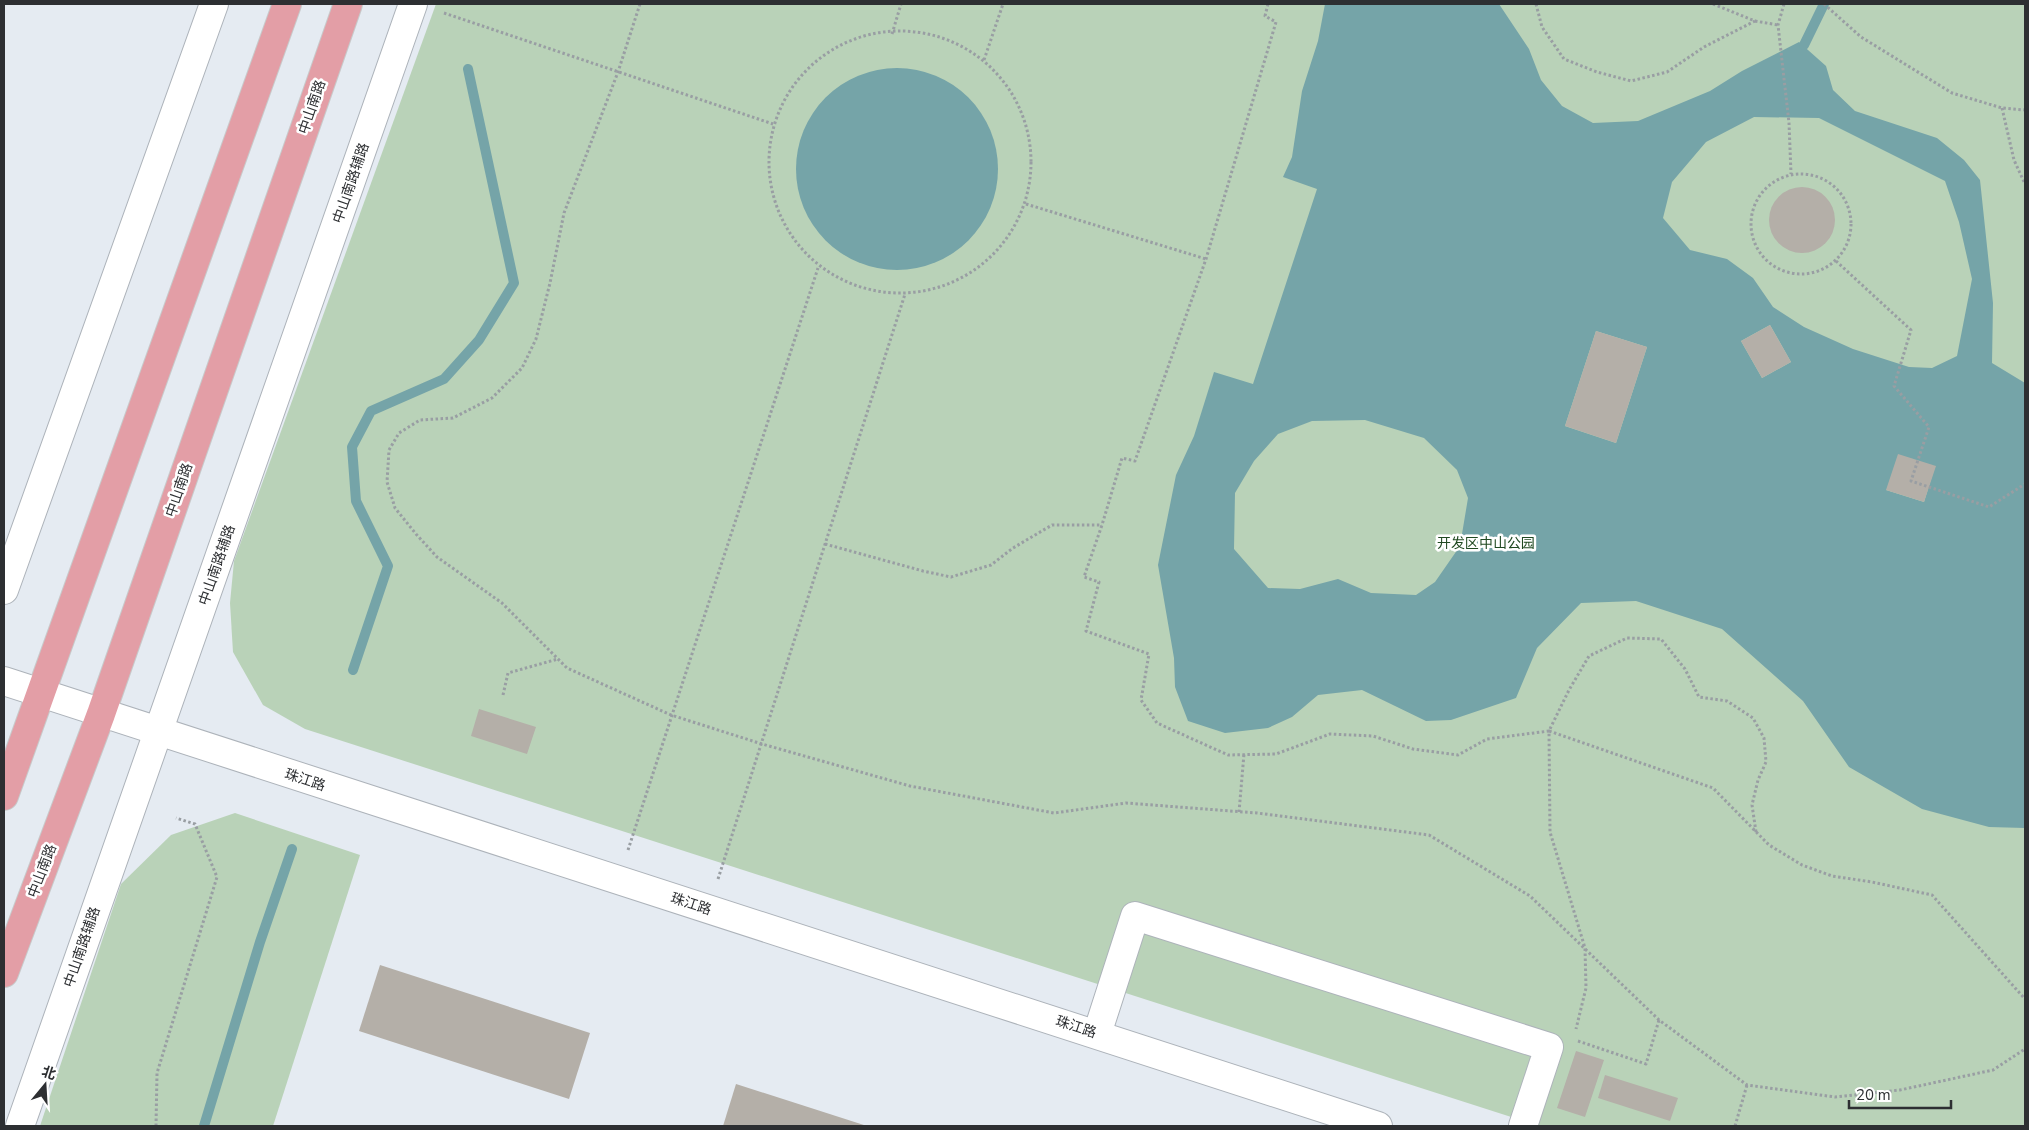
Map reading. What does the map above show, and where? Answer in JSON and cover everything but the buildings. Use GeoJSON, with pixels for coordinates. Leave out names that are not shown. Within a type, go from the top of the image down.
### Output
{"type":"FeatureCollection","features":[{"type":"Feature","properties":{"kind":"main road"},"geometry":{"type":"LineString","coordinates":[[4,796],[287,4]]}},
{"type":"Feature","properties":{"kind":"main road","name":"中山南路"},"geometry":{"type":"LineString","coordinates":[[4,973],[101,714],[348,4]]}},
{"type":"Feature","properties":{"kind":"street"},"geometry":{"type":"LineString","coordinates":[[4,590],[214,4]]}},
{"type":"Feature","properties":{"kind":"street","name":"中山南路辅路"},"geometry":{"type":"LineString","coordinates":[[20,1126],[158,731],[425,7]]}},
{"type":"Feature","properties":{"kind":"street","name":"珠江路"},"geometry":{"type":"LineString","coordinates":[[4,681],[101,714],[1378,1126]]}},
{"type":"Feature","properties":{"kind":"street"},"geometry":{"type":"LineString","coordinates":[[1097,1034],[1135,916],[1561,1043],[1523,1126]]}},
{"type":"Feature","properties":{"kind":"path"},"geometry":{"type":"LineString","coordinates":[[640,4],[618,72],[564,213],[536,339],[522,368],[492,398],[453,418],[420,420],[399,432],[389,450],[387,482],[395,508],[416,534],[437,557],[502,602],[567,668],[671,715],[762,744],[910,786],[1054,813],[1126,803],[1239,812],[1429,835],[1530,896],[1659,1020],[1747,1085],[1835,1097],[1900,1090],[1993,1070],[2025,1049]]}},
{"type":"Feature","properties":{"kind":"path"},"geometry":{"type":"LineString","coordinates":[[892,34],[902,4]]}},
{"type":"Feature","properties":{"kind":"path"},"geometry":{"type":"LineString","coordinates":[[984,60],[1003,4]]}},
{"type":"Feature","properties":{"kind":"path"},"geometry":{"type":"LineString","coordinates":[[1268,4],[1264,16],[1276,22],[1206,259],[1135,461],[1122,458],[1102,526],[1084,577],[1099,582],[1086,631],[1149,654],[1141,700],[1157,723],[1228,755],[1276,754],[1330,734],[1373,736],[1413,749],[1458,754],[1486,739],[1549,731],[1713,788],[1769,845],[1802,865],[1832,876],[1872,882],[1932,895],[2025,999]]}},
{"type":"Feature","properties":{"kind":"path"},"geometry":{"type":"LineString","coordinates":[[1536,4],[1542,28],[1564,59],[1597,72],[1631,81],[1667,72],[1704,46],[1755,21]]}},
{"type":"Feature","properties":{"kind":"path"},"geometry":{"type":"LineString","coordinates":[[1713,4],[1755,21],[1778,25]]}},
{"type":"Feature","properties":{"kind":"path"},"geometry":{"type":"LineString","coordinates":[[1784,4],[1778,25],[1789,123],[1791,174]]}},
{"type":"Feature","properties":{"kind":"path"},"geometry":{"type":"LineString","coordinates":[[1824,4],[1860,37],[1952,93],[2002,108],[2025,110]]}},
{"type":"Feature","properties":{"kind":"path"},"geometry":{"type":"LineString","coordinates":[[425,7],[773,124]]}},
{"type":"Feature","properties":{"kind":"path"},"geometry":{"type":"LineString","coordinates":[[920,31],[954,41],[984,60],[1011,90],[1028,126],[1033,165],[1026,204],[1007,241],[977,270],[940,288],[905,294],[868,290],[818,268],[789,233],[774,198],[768,161],[773,124],[789,90],[815,61],[847,41],[892,34],[920,31]]}},
{"type":"Feature","properties":{"kind":"path"},"geometry":{"type":"LineString","coordinates":[[2002,108],[2014,160],[2025,184]]}},
{"type":"Feature","properties":{"kind":"path"},"geometry":{"type":"LineString","coordinates":[[1791,174],[1818,177],[1833,185],[1845,198],[1851,214],[1851,232],[1846,248],[1836,261],[1822,271],[1805,275],[1789,273],[1774,267],[1762,256],[1754,242],[1750,227],[1752,210],[1759,196],[1770,184],[1791,174]]}},
{"type":"Feature","properties":{"kind":"path"},"geometry":{"type":"LineString","coordinates":[[1026,204],[1206,259]]}},
{"type":"Feature","properties":{"kind":"path"},"geometry":{"type":"LineString","coordinates":[[1836,261],[1910,330],[1894,386],[1929,427],[1911,481],[1989,506],[2025,484]]}},
{"type":"Feature","properties":{"kind":"path"},"geometry":{"type":"LineString","coordinates":[[618,880],[818,268]]}},
{"type":"Feature","properties":{"kind":"path"},"geometry":{"type":"LineString","coordinates":[[708,910],[905,294]]}},
{"type":"Feature","properties":{"kind":"path"},"geometry":{"type":"LineString","coordinates":[[825,544],[922,571],[951,577],[991,565],[1014,548],[1052,525],[1102,526]]}},
{"type":"Feature","properties":{"kind":"path"},"geometry":{"type":"LineString","coordinates":[[1659,1020],[1646,1064],[1561,1043],[1586,988],[1585,948],[1550,832],[1549,731],[1568,690],[1589,656],[1627,638],[1661,639],[1685,669],[1699,697],[1727,701],[1753,718],[1764,738],[1766,762],[1758,780],[1752,805],[1756,832]]}},
{"type":"Feature","properties":{"kind":"path"},"geometry":{"type":"LineString","coordinates":[[502,695],[508,673],[558,659]]}},
{"type":"Feature","properties":{"kind":"path"},"geometry":{"type":"LineString","coordinates":[[1239,812],[1244,754]]}},
{"type":"Feature","properties":{"kind":"path"},"geometry":{"type":"LineString","coordinates":[[156,1126],[157,1073],[217,877],[195,824],[176,818]]}},
{"type":"Feature","properties":{"kind":"path"},"geometry":{"type":"LineString","coordinates":[[1735,1126],[1747,1085]]}},
{"type":"Feature","properties":{"kind":"green space","name":"开发区中山公园"},"geometry":{"type":"Polygon","coordinates":[[[436,4],[2025,4],[2025,1126],[1539,1126],[305,729],[263,705],[233,652],[230,603],[234,561],[436,4]]]}},
{"type":"Feature","properties":{"kind":"green space"},"geometry":{"type":"Polygon","coordinates":[[[235,813],[360,855],[273,1126],[40,1126],[121,884],[171,835],[235,813]]]}},
{"type":"Feature","properties":{"kind":"water"},"geometry":{"type":"Polygon","coordinates":[[[1325,4],[1499,4],[1529,49],[1541,80],[1562,106],[1593,123],[1638,121],[1710,91],[1742,71],[1799,42],[1826,66],[1833,90],[1855,111],[1937,138],[1964,160],[1980,180],[1993,303],[1992,363],[2025,383],[2025,828],[1989,827],[1922,809],[1849,767],[1803,701],[1722,629],[1636,601],[1581,603],[1537,648],[1516,698],[1451,720],[1426,721],[1362,690],[1318,695],[1292,717],[1268,728],[1225,733],[1188,721],[1175,687],[1174,658],[1158,565],[1176,475],[1194,436],[1214,372],[1253,384],[1317,189],[1283,177],[1292,157],[1302,91],[1318,41],[1325,4]],[[1754,117],[1706,142],[1672,182],[1663,218],[1690,250],[1727,259],[1753,278],[1773,307],[1804,327],[1853,349],[1909,367],[1932,368],[1957,356],[1972,279],[1959,222],[1945,181],[1819,118],[1754,117]],[[1770,325],[1741,341],[1762,378],[1791,362],[1770,325]],[[1596,331],[1565,426],[1616,443],[1647,347],[1596,331]],[[1365,420],[1312,421],[1278,434],[1254,461],[1235,493],[1234,549],[1268,588],[1300,589],[1338,579],[1371,593],[1416,595],[1435,582],[1460,546],[1468,498],[1457,470],[1424,438],[1365,420]],[[1935,466],[1886,490],[1924,502],[1935,466]]]}},
{"type":"Feature","properties":{"kind":"water"},"geometry":{"type":"Polygon","coordinates":[[[897,68],[926,72],[945,80],[961,91],[975,105],[986,121],[994,140],[998,169],[994,198],[986,217],[975,233],[961,247],[945,258],[926,266],[897,270],[868,266],[849,258],[833,247],[819,233],[808,217],[800,198],[796,169],[800,140],[808,121],[819,105],[833,91],[849,80],[868,72],[897,68]]]}},
{"type":"Feature","properties":{"kind":"waterway"},"geometry":{"type":"LineString","coordinates":[[1804,45],[1824,4]]}},
{"type":"Feature","properties":{"kind":"waterway"},"geometry":{"type":"LineString","coordinates":[[353,670],[388,566],[356,501],[352,447],[371,411],[444,379],[479,340],[514,283],[468,69]]}},
{"type":"Feature","properties":{"kind":"waterway"},"geometry":{"type":"LineString","coordinates":[[204,1126],[260,942],[292,849]]}}]}
